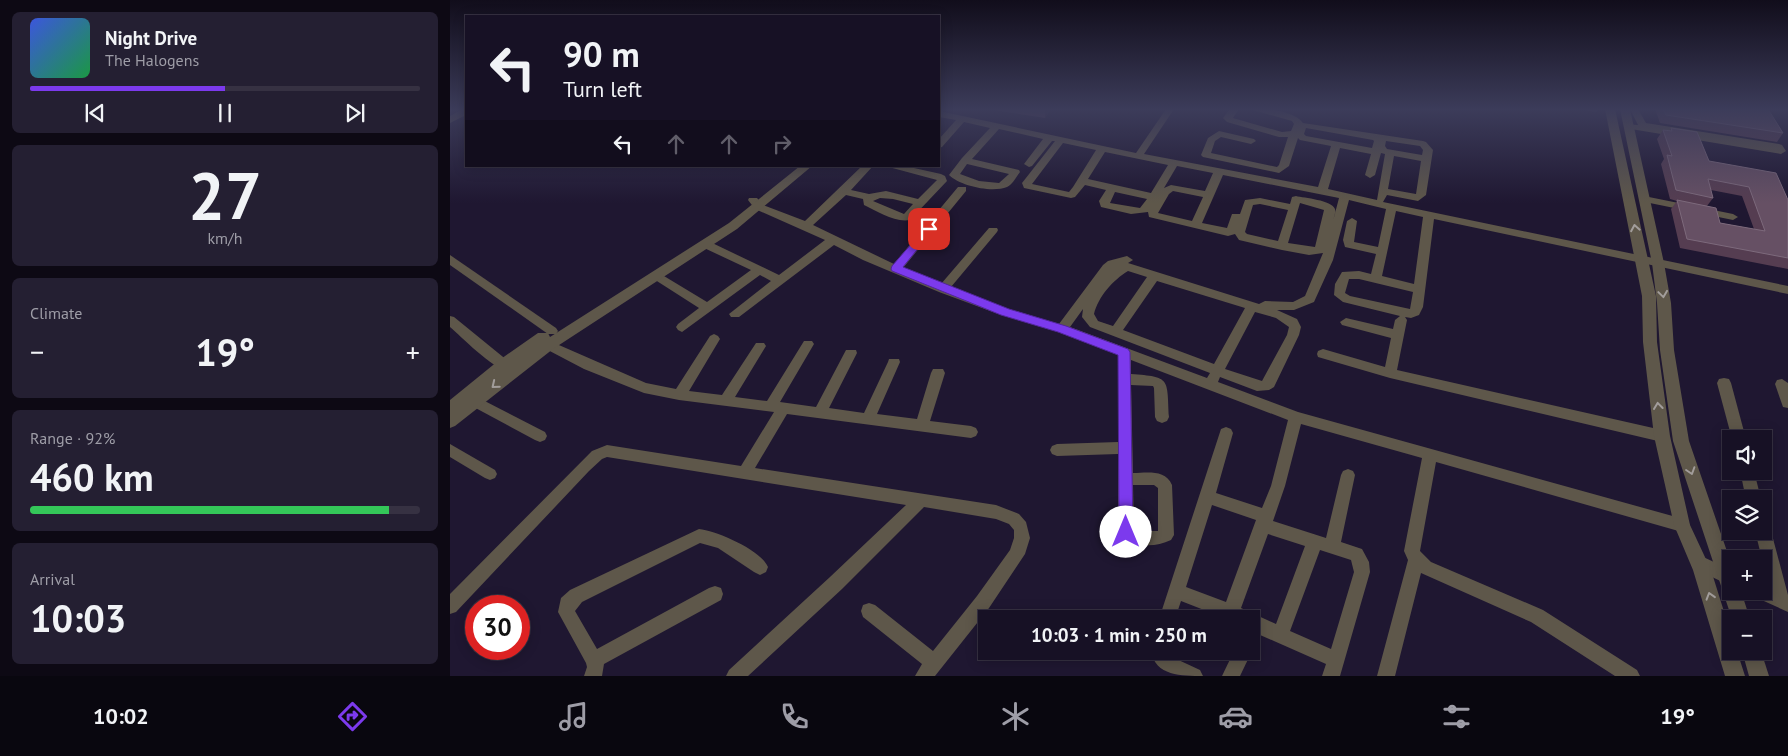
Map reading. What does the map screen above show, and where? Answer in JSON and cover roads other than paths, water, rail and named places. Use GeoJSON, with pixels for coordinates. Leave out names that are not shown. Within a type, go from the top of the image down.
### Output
{"type":"FeatureCollection","features":[{"type":"Feature","properties":{"kind":"street"},"geometry":{"type":"LineString","coordinates":[[983,141],[954,175],[960,179],[992,186],[1007,183],[1015,172]]}},
{"type":"Feature","properties":{"kind":"street"},"geometry":{"type":"LineString","coordinates":[[965,160],[1015,172],[1028,169],[1047,141]]}},
{"type":"Feature","properties":{"kind":"street"},"geometry":{"type":"LineString","coordinates":[[1061,141],[1028,183],[1028,186],[1071,195],[1102,149]]}},
{"type":"Feature","properties":{"kind":"street"},"geometry":{"type":"LineString","coordinates":[[1063,141],[1322,191],[1392,208],[1788,290]]}},
{"type":"Feature","properties":{"kind":"street"},"geometry":{"type":"LineString","coordinates":[[1138,156],[1149,141]]}},
{"type":"Feature","properties":{"kind":"street"},"geometry":{"type":"LineString","coordinates":[[1239,176],[1251,141]]}},
{"type":"Feature","properties":{"kind":"street"},"geometry":{"type":"LineString","coordinates":[[1247,152],[1279,170],[1282,169],[1292,141]]}},
{"type":"Feature","properties":{"kind":"street"},"geometry":{"type":"LineString","coordinates":[[1317,141],[1376,152]]}},
{"type":"Feature","properties":{"kind":"street"},"geometry":{"type":"LineString","coordinates":[[1370,175],[1379,141]]}},
{"type":"Feature","properties":{"kind":"street"},"geometry":{"type":"LineString","coordinates":[[1381,141],[1380,148],[1390,152],[1426,159]]}},
{"type":"Feature","properties":{"kind":"street"},"geometry":{"type":"LineString","coordinates":[[1382,191],[1418,198],[1421,195],[1428,150],[1423,144],[1405,141]]}},
{"type":"Feature","properties":{"kind":"street"},"geometry":{"type":"LineString","coordinates":[[1616,141],[1649,296],[1650,342],[1662,436],[1682,525],[1699,563],[1735,676]]}},
{"type":"Feature","properties":{"kind":"street"},"geometry":{"type":"LineString","coordinates":[[1631,141],[1658,263],[1664,303],[1667,350],[1682,442],[1722,557]]}},
{"type":"Feature","properties":{"kind":"street"},"geometry":{"type":"LineString","coordinates":[[1718,141],[1781,152],[1779,147],[1735,141]]}},
{"type":"Feature","properties":{"kind":"street"},"geometry":{"type":"LineString","coordinates":[[1322,191],[1336,144]]}},
{"type":"Feature","properties":{"kind":"street"},"geometry":{"type":"LineString","coordinates":[[918,168],[940,173],[945,172],[969,148]]}},
{"type":"Feature","properties":{"kind":"street"},"geometry":{"type":"LineString","coordinates":[[1379,205],[1390,152]]}},
{"type":"Feature","properties":{"kind":"street"},"geometry":{"type":"LineString","coordinates":[[1112,188],[1104,202],[1105,206],[1131,212],[1143,211],[1174,163]]}},
{"type":"Feature","properties":{"kind":"street"},"geometry":{"type":"LineString","coordinates":[[450,422],[552,331],[724,222],[756,204],[793,167]]}},
{"type":"Feature","properties":{"kind":"street"},"geometry":{"type":"LineString","coordinates":[[450,408],[509,368],[706,244],[806,167]]}},
{"type":"Feature","properties":{"kind":"street"},"geometry":{"type":"LineString","coordinates":[[806,226],[867,167]]}},
{"type":"Feature","properties":{"kind":"street"},"geometry":{"type":"LineString","coordinates":[[894,167],[941,178],[942,181],[921,203],[906,218],[901,218],[868,202],[873,195],[883,194],[921,203]]}},
{"type":"Feature","properties":{"kind":"street"},"geometry":{"type":"LineString","coordinates":[[1195,225],[1220,172]]}},
{"type":"Feature","properties":{"kind":"street"},"geometry":{"type":"LineString","coordinates":[[1082,181],[1154,196]]}},
{"type":"Feature","properties":{"kind":"street"},"geometry":{"type":"LineString","coordinates":[[1282,246],[1300,187]]}},
{"type":"Feature","properties":{"kind":"street"},"geometry":{"type":"LineString","coordinates":[[1209,195],[1171,188],[1165,192],[1153,215],[1223,232],[1231,231],[1244,195]]}},
{"type":"Feature","properties":{"kind":"street"},"geometry":{"type":"LineString","coordinates":[[896,269],[962,189]]}},
{"type":"Feature","properties":{"kind":"street"},"geometry":{"type":"LineString","coordinates":[[844,191],[870,198]]}},
{"type":"Feature","properties":{"kind":"street"},"geometry":{"type":"LineString","coordinates":[[1062,329],[1107,268],[1112,264],[1125,260],[1265,305],[1294,306],[1310,299],[1327,260],[1345,197]]}},
{"type":"Feature","properties":{"kind":"street"},"geometry":{"type":"LineString","coordinates":[[1644,199],[1733,217]]}},
{"type":"Feature","properties":{"kind":"street"},"geometry":{"type":"LineString","coordinates":[[1249,202],[1295,204],[1324,205],[1329,208],[1330,211],[1320,250],[1315,252],[1282,246],[1243,237],[1238,232],[1249,202]]}},
{"type":"Feature","properties":{"kind":"street"},"geometry":{"type":"LineString","coordinates":[[756,204],[806,226],[867,257],[943,289],[1005,312],[1062,329],[1296,418],[1682,525]]}},
{"type":"Feature","properties":{"kind":"street"},"geometry":{"type":"LineString","coordinates":[[1376,279],[1392,208]]}},
{"type":"Feature","properties":{"kind":"street"},"geometry":{"type":"LineString","coordinates":[[1419,289],[1359,275],[1346,275],[1343,278],[1339,292],[1340,295],[1347,299],[1411,314],[1415,312],[1419,289],[1429,215]]}},
{"type":"Feature","properties":{"kind":"street"},"geometry":{"type":"LineString","coordinates":[[1352,221],[1348,240],[1349,244],[1382,252]]}},
{"type":"Feature","properties":{"kind":"street"},"geometry":{"type":"LineString","coordinates":[[943,289],[993,230]]}},
{"type":"Feature","properties":{"kind":"street"},"geometry":{"type":"LineString","coordinates":[[735,314],[833,240]]}},
{"type":"Feature","properties":{"kind":"street"},"geometry":{"type":"LineString","coordinates":[[706,244],[780,280]]}},
{"type":"Feature","properties":{"kind":"street"},"geometry":{"type":"LineString","coordinates":[[450,259],[552,331]]}},
{"type":"Feature","properties":{"kind":"street"},"geometry":{"type":"LineString","coordinates":[[1121,268],[1135,268],[1155,275],[1288,318],[1293,322],[1295,327],[1293,335],[1269,383],[1264,386],[1256,386],[1115,333],[1094,324],[1089,318],[1088,312],[1092,302],[1121,268]]}},
{"type":"Feature","properties":{"kind":"street"},"geometry":{"type":"LineString","coordinates":[[682,327],[714,308],[763,272]]}},
{"type":"Feature","properties":{"kind":"street"},"geometry":{"type":"LineString","coordinates":[[1115,333],[1155,275]]}},
{"type":"Feature","properties":{"kind":"street"},"geometry":{"type":"LineString","coordinates":[[654,276],[714,308]]}},
{"type":"Feature","properties":{"kind":"street"},"geometry":{"type":"LineString","coordinates":[[1210,384],[1252,306]]}},
{"type":"Feature","properties":{"kind":"street"},"geometry":{"type":"LineString","coordinates":[[450,320],[509,368]]}},
{"type":"Feature","properties":{"kind":"street"},"geometry":{"type":"LineString","coordinates":[[1390,373],[1401,320]]}},
{"type":"Feature","properties":{"kind":"street"},"geometry":{"type":"LineString","coordinates":[[1346,322],[1398,335]]}},
{"type":"Feature","properties":{"kind":"street"},"geometry":{"type":"LineString","coordinates":[[679,395],[714,339]]}},
{"type":"Feature","properties":{"kind":"street"},"geometry":{"type":"LineString","coordinates":[[745,472],[808,344]]}},
{"type":"Feature","properties":{"kind":"street"},"geometry":{"type":"LineString","coordinates":[[548,345],[590,366],[644,388],[679,395],[971,432]]}},
{"type":"Feature","properties":{"kind":"street"},"geometry":{"type":"LineString","coordinates":[[725,401],[760,346]]}},
{"type":"Feature","properties":{"kind":"street"},"geometry":{"type":"LineString","coordinates":[[1124,352],[1125,479],[1126,532],[1132,537],[1160,539],[1166,534],[1164,484],[1157,479],[1125,479]]}},
{"type":"Feature","properties":{"kind":"street"},"geometry":{"type":"LineString","coordinates":[[820,413],[851,353]]}},
{"type":"Feature","properties":{"kind":"street"},"geometry":{"type":"LineString","coordinates":[[1323,354],[1390,373],[1662,436]]}},
{"type":"Feature","properties":{"kind":"street"},"geometry":{"type":"LineString","coordinates":[[868,420],[894,362]]}},
{"type":"Feature","properties":{"kind":"street"},"geometry":{"type":"LineString","coordinates":[[922,426],[938,373]]}},
{"type":"Feature","properties":{"kind":"street"},"geometry":{"type":"LineString","coordinates":[[1124,379],[1156,381],[1161,386],[1162,417]]}},
{"type":"Feature","properties":{"kind":"street"},"geometry":{"type":"LineString","coordinates":[[1724,383],[1737,430]]}},
{"type":"Feature","properties":{"kind":"street"},"geometry":{"type":"LineString","coordinates":[[1782,384],[1788,403]]}},
{"type":"Feature","properties":{"kind":"street"},"geometry":{"type":"LineString","coordinates":[[475,401],[540,436]]}},
{"type":"Feature","properties":{"kind":"street"},"geometry":{"type":"LineString","coordinates":[[1249,610],[1265,521],[1278,486],[1296,418]]}},
{"type":"Feature","properties":{"kind":"street"},"geometry":{"type":"LineString","coordinates":[[1170,610],[1226,433]]}},
{"type":"Feature","properties":{"kind":"street"},"geometry":{"type":"LineString","coordinates":[[1057,450],[1125,448]]}},
{"type":"Feature","properties":{"kind":"street"},"geometry":{"type":"LineString","coordinates":[[450,450],[490,474]]}},
{"type":"Feature","properties":{"kind":"street"},"geometry":{"type":"LineString","coordinates":[[450,606],[596,455],[607,451],[996,512],[1014,519],[1020,527],[1022,538],[1017,554],[983,602],[930,669],[869,611]]}},
{"type":"Feature","properties":{"kind":"street"},"geometry":{"type":"LineString","coordinates":[[1430,454],[1412,551],[1416,560],[1425,567],[1537,616],[1631,676]]}},
{"type":"Feature","properties":{"kind":"street"},"geometry":{"type":"LineString","coordinates":[[1332,547],[1348,475]]}},
{"type":"Feature","properties":{"kind":"street"},"geometry":{"type":"LineString","coordinates":[[1207,497],[1315,542],[1356,554],[1361,562],[1362,572],[1333,668],[1280,635],[1260,627]]}},
{"type":"Feature","properties":{"kind":"street"},"geometry":{"type":"LineString","coordinates":[[735,676],[836,584],[921,500]]}},
{"type":"Feature","properties":{"kind":"street"},"geometry":{"type":"LineString","coordinates":[[716,594],[593,668],[566,612],[567,604],[576,596],[699,536],[710,536],[719,540],[760,567]]}},
{"type":"Feature","properties":{"kind":"street"},"geometry":{"type":"LineString","coordinates":[[1766,540],[1784,602]]}},
{"type":"Feature","properties":{"kind":"street"},"geometry":{"type":"LineString","coordinates":[[1280,635],[1315,542]]}},
{"type":"Feature","properties":{"kind":"street"},"geometry":{"type":"LineString","coordinates":[[1386,676],[1416,560]]}},
{"type":"Feature","properties":{"kind":"street"},"geometry":{"type":"LineString","coordinates":[[1699,563],[1722,577]]}},
{"type":"Feature","properties":{"kind":"street"},"geometry":{"type":"LineString","coordinates":[[1176,591],[1220,610]]}},
{"type":"Feature","properties":{"kind":"street"},"geometry":{"type":"LineString","coordinates":[[1772,596],[1784,602]]}},
{"type":"Feature","properties":{"kind":"street"},"geometry":{"type":"LineString","coordinates":[[1164,660],[1166,663],[1194,676]]}},
{"type":"Feature","properties":{"kind":"street"},"geometry":{"type":"LineString","coordinates":[[1231,676],[1239,660]]}},
{"type":"Feature","properties":{"kind":"street"},"geometry":{"type":"LineString","coordinates":[[1754,660],[1759,676]]}}]}
